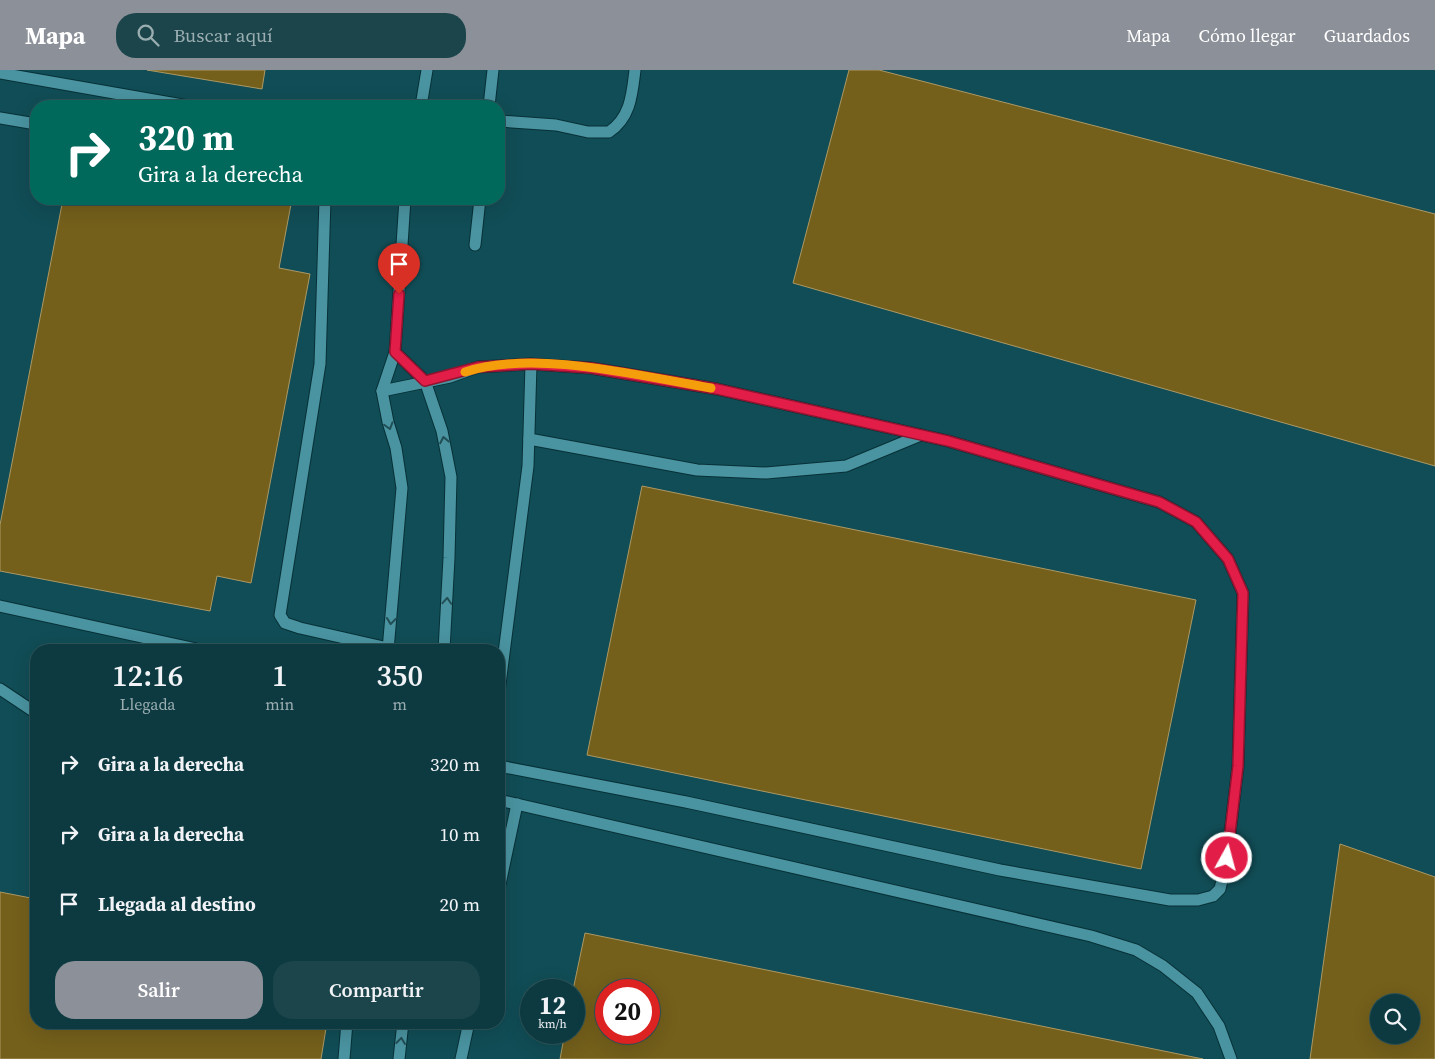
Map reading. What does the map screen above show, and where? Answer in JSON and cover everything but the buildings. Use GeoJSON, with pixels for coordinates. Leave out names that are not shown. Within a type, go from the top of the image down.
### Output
{"type":"FeatureCollection","features":[{"type":"Feature","properties":{"kind":"lane"},"geometry":{"type":"LineString","coordinates":[[421,100],[427,70]]}},
{"type":"Feature","properties":{"kind":"lane"},"geometry":{"type":"LineString","coordinates":[[490,100],[493,70]]}},
{"type":"Feature","properties":{"kind":"lane"},"geometry":{"type":"LineString","coordinates":[[505,121],[556,125],[588,132],[609,132],[626,115],[631,101],[635,70]]}},
{"type":"Feature","properties":{"kind":"lane"},"geometry":{"type":"LineString","coordinates":[[0,73],[154,100]]}},
{"type":"Feature","properties":{"kind":"lane"},"geometry":{"type":"LineString","coordinates":[[0,118],[30,123]]}},
{"type":"Feature","properties":{"kind":"lane"},"geometry":{"type":"LineString","coordinates":[[326,205],[320,364],[280,616],[285,622],[300,628],[367,644]]}},
{"type":"Feature","properties":{"kind":"lane"},"geometry":{"type":"LineString","coordinates":[[388,644],[402,488],[396,448],[382,391],[395,352],[405,205]]}},
{"type":"Feature","properties":{"kind":"lane"},"geometry":{"type":"LineString","coordinates":[[475,246],[479,205]]}},
{"type":"Feature","properties":{"kind":"lane"},"geometry":{"type":"LineString","coordinates":[[395,352],[425,381],[442,431],[451,477],[444,644]]}},
{"type":"Feature","properties":{"kind":"lane"},"geometry":{"type":"LineString","coordinates":[[382,391],[478,367],[531,364],[591,368],[717,389],[921,435],[1159,502],[1196,522],[1228,559],[1243,593],[1238,766],[1227,858],[1220,889],[1213,896],[1198,900],[1170,900],[1000,870],[677,800],[505,767]]}},
{"type":"Feature","properties":{"kind":"lane"},"geometry":{"type":"LineString","coordinates":[[505,646],[527,476],[531,364]]}},
{"type":"Feature","properties":{"kind":"lane"},"geometry":{"type":"LineString","coordinates":[[528,439],[697,470],[766,473],[846,466],[921,435]]}},
{"type":"Feature","properties":{"kind":"lane"},"geometry":{"type":"LineString","coordinates":[[0,606],[173,644]]}},
{"type":"Feature","properties":{"kind":"lane"},"geometry":{"type":"LineString","coordinates":[[0,689],[30,709]]}},
{"type":"Feature","properties":{"kind":"lane"},"geometry":{"type":"LineString","coordinates":[[505,801],[1091,936],[1136,950],[1162,966],[1197,993],[1219,1026],[1231,1059]]}},
{"type":"Feature","properties":{"kind":"lane"},"geometry":{"type":"LineString","coordinates":[[505,843],[517,804]]}},
{"type":"Feature","properties":{"kind":"lane"},"geometry":{"type":"LineString","coordinates":[[344,1059],[346,1029]]}},
{"type":"Feature","properties":{"kind":"lane"},"geometry":{"type":"LineString","coordinates":[[399,1059],[402,1029]]}},
{"type":"Feature","properties":{"kind":"lane"},"geometry":{"type":"LineString","coordinates":[[461,1059],[467,1029]]}},
{"type":"Feature","properties":{"kind":"slow traffic"},"geometry":{"type":"LineString","coordinates":[[465,372],[478,367],[531,364],[591,368],[711,388]]}},
{"type":"Feature","properties":{"kind":"route"},"geometry":{"type":"LineString","coordinates":[[399,294],[395,352],[425,381],[450,376],[478,367],[531,364],[591,368],[717,389],[948,441],[1159,502],[1196,522],[1228,559],[1243,593],[1238,766],[1227,858]]}}]}
